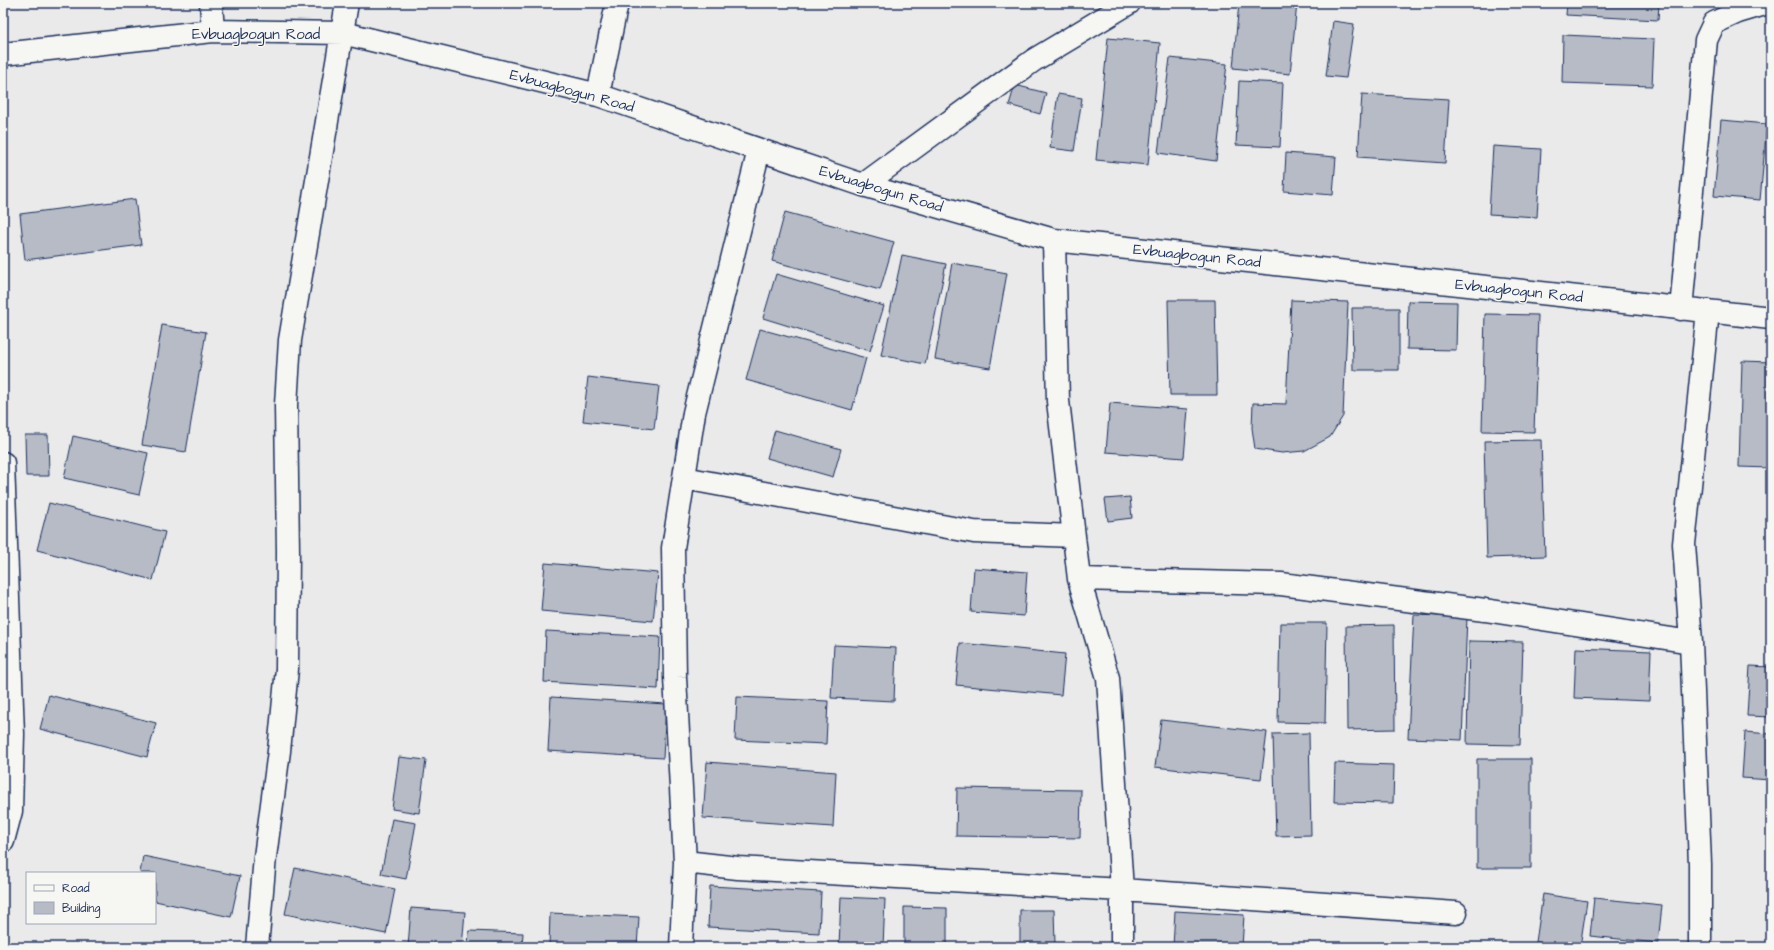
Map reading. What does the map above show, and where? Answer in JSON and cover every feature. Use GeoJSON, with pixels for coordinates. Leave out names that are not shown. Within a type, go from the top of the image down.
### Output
{"type":"FeatureCollection","features":[{"type":"Feature","properties":{"kind":"street"},"geometry":{"type":"LineString","coordinates":[[211,3],[213,31]]}},
{"type":"Feature","properties":{"kind":"street"},"geometry":{"type":"LineString","coordinates":[[256,947],[287,669],[288,552],[286,405],[290,340],[343,34],[347,3]]}},
{"type":"Feature","properties":{"kind":"street"},"geometry":{"type":"LineString","coordinates":[[598,95],[617,3]]}},
{"type":"Feature","properties":{"kind":"street"},"geometry":{"type":"LineString","coordinates":[[863,185],[1034,60],[1129,3]]}},
{"type":"Feature","properties":{"kind":"street"},"geometry":{"type":"LineString","coordinates":[[1681,308],[1706,40],[1714,22],[1738,12],[1768,3]]}},
{"type":"Feature","properties":{"kind":"street","name":"Evbuagbogun Road"},"geometry":{"type":"LineString","coordinates":[[3,54],[213,31],[343,34],[598,95],[863,185],[1054,240],[1771,318]]}},
{"type":"Feature","properties":{"kind":"street"},"geometry":{"type":"LineString","coordinates":[[681,947],[685,862],[675,677],[673,548],[694,413],[759,150]]}},
{"type":"Feature","properties":{"kind":"street"},"geometry":{"type":"LineString","coordinates":[[1054,240],[1058,401],[1079,579],[1108,678],[1122,890],[1122,947]]}},
{"type":"Feature","properties":{"kind":"street"},"geometry":{"type":"LineString","coordinates":[[1700,947],[1700,864],[1691,642],[1684,544],[1708,311]]}},
{"type":"Feature","properties":{"kind":"street"},"geometry":{"type":"LineString","coordinates":[[3,463],[13,734],[11,811],[3,840]]}},
{"type":"Feature","properties":{"kind":"street"},"geometry":{"type":"LineString","coordinates":[[684,478],[974,532],[1074,536]]}},
{"type":"Feature","properties":{"kind":"street"},"geometry":{"type":"LineString","coordinates":[[1079,579],[1281,584],[1485,610],[1691,642]]}},
{"type":"Feature","properties":{"kind":"street"},"geometry":{"type":"LineString","coordinates":[[685,862],[738,868],[1122,890],[1456,913]]}},
{"type":"Feature","properties":{"kind":"building"},"geometry":{"type":"Polygon","coordinates":[[[1239,3],[1297,3],[1290,74],[1233,68],[1239,3]]]}},
{"type":"Feature","properties":{"kind":"building"},"geometry":{"type":"Polygon","coordinates":[[[1567,3],[1659,3],[1658,20],[1566,15],[1567,3]]]}},
{"type":"Feature","properties":{"kind":"building"},"geometry":{"type":"Polygon","coordinates":[[[1333,21],[1354,24],[1346,78],[1326,76],[1333,21]]]}},
{"type":"Feature","properties":{"kind":"building"},"geometry":{"type":"Polygon","coordinates":[[[1563,35],[1654,39],[1652,86],[1562,83],[1563,35]]]}},
{"type":"Feature","properties":{"kind":"building"},"geometry":{"type":"Polygon","coordinates":[[[1108,38],[1160,43],[1148,165],[1096,160],[1108,38]]]}},
{"type":"Feature","properties":{"kind":"building"},"geometry":{"type":"Polygon","coordinates":[[[1170,58],[1227,64],[1216,161],[1158,153],[1170,58]]]}},
{"type":"Feature","properties":{"kind":"building"},"geometry":{"type":"Polygon","coordinates":[[[1239,81],[1283,83],[1280,147],[1236,145],[1239,81]]]}},
{"type":"Feature","properties":{"kind":"building"},"geometry":{"type":"Polygon","coordinates":[[[1015,85],[1046,93],[1040,114],[1009,105],[1015,85]]]}},
{"type":"Feature","properties":{"kind":"building"},"geometry":{"type":"Polygon","coordinates":[[[1058,94],[1082,98],[1074,151],[1050,148],[1058,94]]]}},
{"type":"Feature","properties":{"kind":"building"},"geometry":{"type":"Polygon","coordinates":[[[1362,94],[1449,99],[1445,163],[1358,157],[1362,94]]]}},
{"type":"Feature","properties":{"kind":"building"},"geometry":{"type":"Polygon","coordinates":[[[1721,120],[1767,124],[1760,200],[1714,196],[1721,120]]]}},
{"type":"Feature","properties":{"kind":"building"},"geometry":{"type":"Polygon","coordinates":[[[1493,146],[1541,149],[1537,217],[1489,214],[1493,146]]]}},
{"type":"Feature","properties":{"kind":"building"},"geometry":{"type":"Polygon","coordinates":[[[1286,153],[1336,157],[1333,195],[1284,191],[1286,153]]]}},
{"type":"Feature","properties":{"kind":"building"},"geometry":{"type":"Polygon","coordinates":[[[135,199],[141,245],[25,260],[20,214],[135,199]]]}},
{"type":"Feature","properties":{"kind":"building"},"geometry":{"type":"Polygon","coordinates":[[[785,212],[894,242],[880,290],[772,261],[785,212]]]}},
{"type":"Feature","properties":{"kind":"building"},"geometry":{"type":"Polygon","coordinates":[[[902,255],[946,264],[925,364],[881,355],[902,255]]]}},
{"type":"Feature","properties":{"kind":"building"},"geometry":{"type":"Polygon","coordinates":[[[952,263],[1007,273],[990,368],[935,359],[952,263]]]}},
{"type":"Feature","properties":{"kind":"building"},"geometry":{"type":"Polygon","coordinates":[[[776,274],[884,306],[870,351],[763,318],[776,274]]]}},
{"type":"Feature","properties":{"kind":"building"},"geometry":{"type":"Polygon","coordinates":[[[1168,300],[1215,300],[1217,395],[1170,395],[1168,300]]]}},
{"type":"Feature","properties":{"kind":"building"},"geometry":{"type":"Polygon","coordinates":[[[1291,300],[1348,302],[1343,416],[1330,437],[1304,451],[1282,453],[1255,449],[1252,428],[1253,403],[1286,404],[1291,300]]]}},
{"type":"Feature","properties":{"kind":"building"},"geometry":{"type":"Polygon","coordinates":[[[1408,301],[1457,302],[1456,350],[1407,349],[1408,301]]]}},
{"type":"Feature","properties":{"kind":"building"},"geometry":{"type":"Polygon","coordinates":[[[1352,308],[1399,308],[1399,370],[1353,370],[1352,308]]]}},
{"type":"Feature","properties":{"kind":"building"},"geometry":{"type":"Polygon","coordinates":[[[1485,314],[1538,315],[1534,432],[1482,431],[1485,314]]]}},
{"type":"Feature","properties":{"kind":"building"},"geometry":{"type":"Polygon","coordinates":[[[162,325],[206,332],[186,452],[142,445],[162,325]]]}},
{"type":"Feature","properties":{"kind":"building"},"geometry":{"type":"Polygon","coordinates":[[[760,329],[866,358],[852,410],[746,380],[760,329]]]}},
{"type":"Feature","properties":{"kind":"building"},"geometry":{"type":"Polygon","coordinates":[[[1742,361],[1771,362],[1771,468],[1739,467],[1742,361]]]}},
{"type":"Feature","properties":{"kind":"building"},"geometry":{"type":"Polygon","coordinates":[[[588,377],[659,386],[654,429],[583,421],[588,377]]]}},
{"type":"Feature","properties":{"kind":"building"},"geometry":{"type":"Polygon","coordinates":[[[1110,403],[1188,409],[1184,458],[1106,452],[1110,403]]]}},
{"type":"Feature","properties":{"kind":"building"},"geometry":{"type":"Polygon","coordinates":[[[775,430],[841,449],[833,477],[767,458],[775,430]]]}},
{"type":"Feature","properties":{"kind":"building"},"geometry":{"type":"Polygon","coordinates":[[[25,435],[48,435],[49,476],[26,476],[25,435]]]}},
{"type":"Feature","properties":{"kind":"building"},"geometry":{"type":"Polygon","coordinates":[[[73,436],[148,453],[139,495],[64,478],[73,436]]]}},
{"type":"Feature","properties":{"kind":"building"},"geometry":{"type":"Polygon","coordinates":[[[1541,440],[1545,556],[1487,558],[1484,441],[1541,440]]]}},
{"type":"Feature","properties":{"kind":"building"},"geometry":{"type":"Polygon","coordinates":[[[1130,497],[1132,518],[1108,521],[1105,499],[1130,497]]]}},
{"type":"Feature","properties":{"kind":"building"},"geometry":{"type":"Polygon","coordinates":[[[49,503],[165,532],[153,580],[37,550],[49,503]]]}},
{"type":"Feature","properties":{"kind":"building"},"geometry":{"type":"Polygon","coordinates":[[[545,563],[658,573],[653,621],[541,611],[545,563]]]}},
{"type":"Feature","properties":{"kind":"building"},"geometry":{"type":"Polygon","coordinates":[[[974,568],[1027,572],[1024,616],[971,612],[974,568]]]}},
{"type":"Feature","properties":{"kind":"building"},"geometry":{"type":"Polygon","coordinates":[[[1414,615],[1467,617],[1462,740],[1408,738],[1414,615]]]}},
{"type":"Feature","properties":{"kind":"building"},"geometry":{"type":"Polygon","coordinates":[[[1280,623],[1327,623],[1325,723],[1278,722],[1280,623]]]}},
{"type":"Feature","properties":{"kind":"building"},"geometry":{"type":"Polygon","coordinates":[[[1394,625],[1395,729],[1347,730],[1346,626],[1394,625]]]}},
{"type":"Feature","properties":{"kind":"building"},"geometry":{"type":"Polygon","coordinates":[[[546,631],[660,637],[658,689],[544,682],[546,631]]]}},
{"type":"Feature","properties":{"kind":"building"},"geometry":{"type":"Polygon","coordinates":[[[1469,641],[1523,642],[1520,745],[1467,744],[1469,641]]]}},
{"type":"Feature","properties":{"kind":"building"},"geometry":{"type":"Polygon","coordinates":[[[960,643],[1065,654],[1061,695],[956,685],[960,643]]]}},
{"type":"Feature","properties":{"kind":"building"},"geometry":{"type":"Polygon","coordinates":[[[834,645],[896,648],[894,701],[831,698],[834,645]]]}},
{"type":"Feature","properties":{"kind":"building"},"geometry":{"type":"Polygon","coordinates":[[[1576,648],[1651,651],[1649,701],[1574,698],[1576,648]]]}},
{"type":"Feature","properties":{"kind":"building"},"geometry":{"type":"Polygon","coordinates":[[[1750,666],[1771,667],[1771,717],[1747,716],[1750,666]]]}},
{"type":"Feature","properties":{"kind":"building"},"geometry":{"type":"Polygon","coordinates":[[[49,695],[156,723],[147,757],[40,729],[49,695]]]}},
{"type":"Feature","properties":{"kind":"building"},"geometry":{"type":"Polygon","coordinates":[[[551,697],[666,704],[663,758],[548,751],[551,697]]]}},
{"type":"Feature","properties":{"kind":"building"},"geometry":{"type":"Polygon","coordinates":[[[737,697],[828,701],[826,744],[735,740],[737,697]]]}},
{"type":"Feature","properties":{"kind":"building"},"geometry":{"type":"Polygon","coordinates":[[[1161,720],[1267,732],[1261,779],[1155,767],[1161,720]]]}},
{"type":"Feature","properties":{"kind":"building"},"geometry":{"type":"Polygon","coordinates":[[[1745,732],[1771,734],[1771,780],[1742,778],[1745,732]]]}},
{"type":"Feature","properties":{"kind":"building"},"geometry":{"type":"Polygon","coordinates":[[[1309,733],[1311,835],[1276,836],[1273,734],[1309,733]]]}},
{"type":"Feature","properties":{"kind":"building"},"geometry":{"type":"Polygon","coordinates":[[[399,757],[426,760],[419,813],[392,809],[399,757]]]}},
{"type":"Feature","properties":{"kind":"building"},"geometry":{"type":"Polygon","coordinates":[[[1477,759],[1531,759],[1531,868],[1477,868],[1477,759]]]}},
{"type":"Feature","properties":{"kind":"building"},"geometry":{"type":"Polygon","coordinates":[[[707,762],[836,772],[833,827],[703,818],[707,762]]]}},
{"type":"Feature","properties":{"kind":"building"},"geometry":{"type":"Polygon","coordinates":[[[1335,763],[1394,765],[1393,803],[1334,802],[1335,763]]]}},
{"type":"Feature","properties":{"kind":"building"},"geometry":{"type":"Polygon","coordinates":[[[957,788],[1081,790],[1080,838],[956,836],[957,788]]]}},
{"type":"Feature","properties":{"kind":"building"},"geometry":{"type":"Polygon","coordinates":[[[392,819],[416,823],[406,879],[381,874],[392,819]]]}},
{"type":"Feature","properties":{"kind":"building"},"geometry":{"type":"Polygon","coordinates":[[[143,856],[240,876],[231,917],[156,901],[156,872],[140,872],[143,856]]]}},
{"type":"Feature","properties":{"kind":"building"},"geometry":{"type":"Polygon","coordinates":[[[295,868],[395,889],[386,934],[285,914],[295,868]]]}},
{"type":"Feature","properties":{"kind":"building"},"geometry":{"type":"Polygon","coordinates":[[[710,886],[821,892],[819,933],[708,927],[710,886]]]}},
{"type":"Feature","properties":{"kind":"building"},"geometry":{"type":"Polygon","coordinates":[[[1543,894],[1587,901],[1580,947],[1568,947],[1536,942],[1543,894]]]}},
{"type":"Feature","properties":{"kind":"building"},"geometry":{"type":"Polygon","coordinates":[[[841,897],[885,899],[883,947],[839,947],[841,897]]]}},
{"type":"Feature","properties":{"kind":"building"},"geometry":{"type":"Polygon","coordinates":[[[1594,898],[1662,905],[1658,943],[1590,936],[1594,898]]]}},
{"type":"Feature","properties":{"kind":"building"},"geometry":{"type":"Polygon","coordinates":[[[904,907],[947,908],[947,947],[904,947],[904,907]]]}},
{"type":"Feature","properties":{"kind":"building"},"geometry":{"type":"Polygon","coordinates":[[[411,908],[465,912],[462,947],[408,947],[411,908]]]}},
{"type":"Feature","properties":{"kind":"building"},"geometry":{"type":"Polygon","coordinates":[[[1020,910],[1054,910],[1055,944],[1020,944],[1020,910]]]}},
{"type":"Feature","properties":{"kind":"building"},"geometry":{"type":"Polygon","coordinates":[[[1175,911],[1244,915],[1242,947],[1173,947],[1175,911]]]}},
{"type":"Feature","properties":{"kind":"building"},"geometry":{"type":"Polygon","coordinates":[[[550,913],[639,917],[637,947],[549,947],[550,913]]]}},
{"type":"Feature","properties":{"kind":"building"},"geometry":{"type":"Polygon","coordinates":[[[469,931],[523,933],[522,947],[468,947],[469,931]]]}},
{"type":"Feature","properties":{"kind":"building"},"geometry":{"type":"Polygon","coordinates":[[[1344,944],[1394,947],[1344,947],[1344,944]]]}}]}
